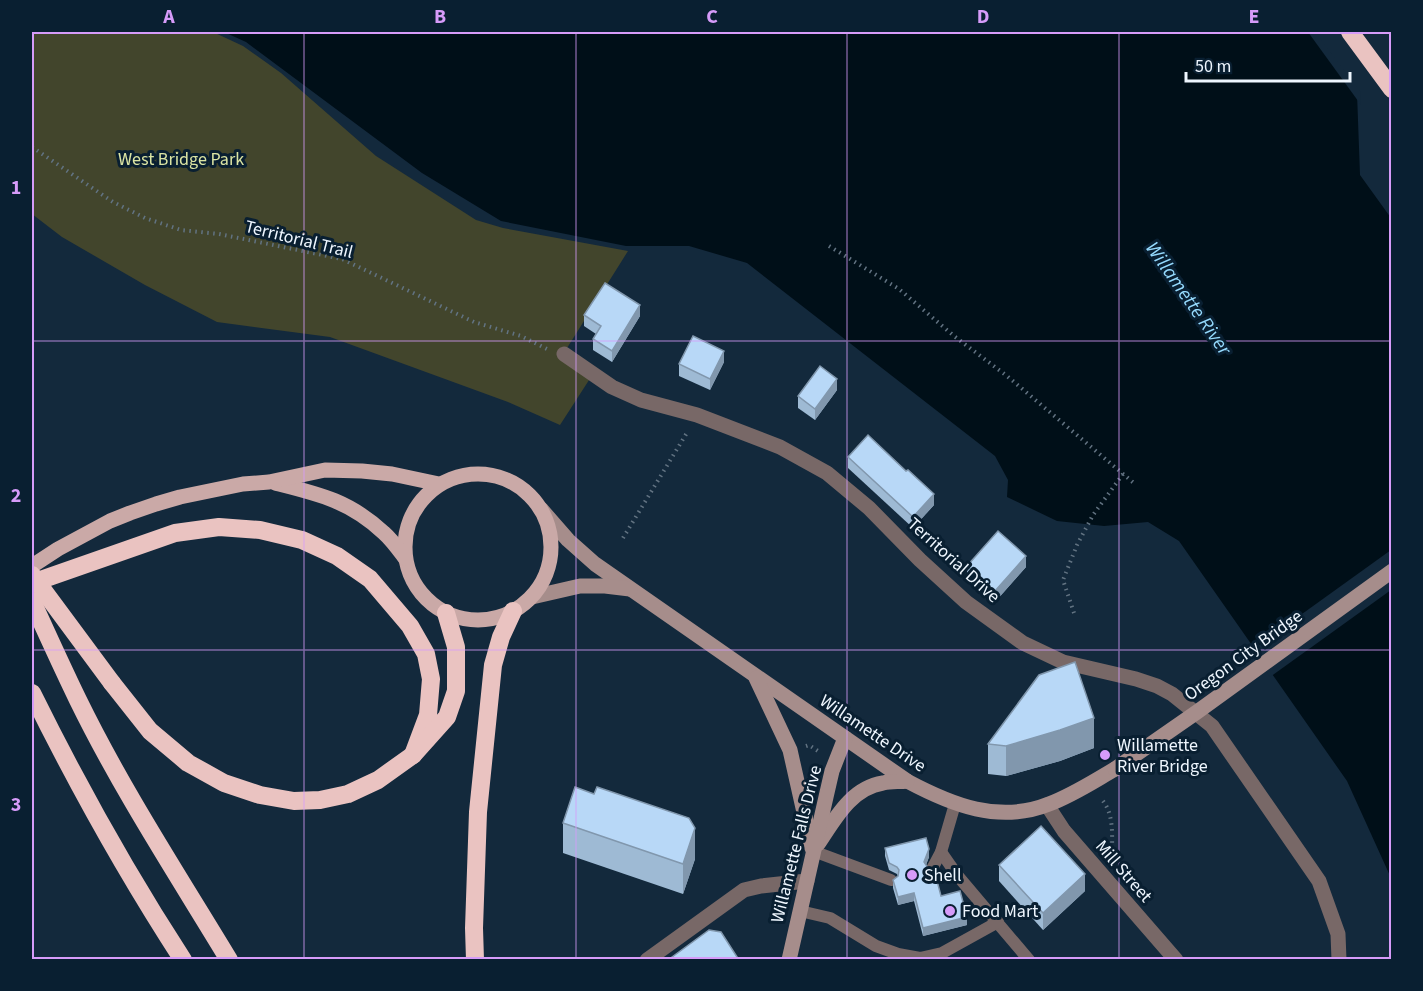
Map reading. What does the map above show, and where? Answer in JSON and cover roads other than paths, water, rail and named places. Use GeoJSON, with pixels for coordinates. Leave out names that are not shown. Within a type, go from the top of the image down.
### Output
{"type":"FeatureCollection","features":[{"type":"Feature","properties":{"kind":"highway"},"geometry":{"type":"LineString","coordinates":[[1350,32],[1392,89]]}},
{"type":"Feature","properties":{"kind":"highway"},"geometry":{"type":"LineString","coordinates":[[32,584],[175,533],[219,528],[260,530],[302,540],[337,556],[370,579],[410,626],[426,654],[431,679],[428,715],[413,755]]}},
{"type":"Feature","properties":{"kind":"highway"},"geometry":{"type":"LineString","coordinates":[[32,575],[150,731],[188,763],[224,783],[261,795],[294,801],[320,800],[348,794],[378,780],[413,755],[447,717],[456,691],[456,647],[446,613]]}},
{"type":"Feature","properties":{"kind":"highway"},"geometry":{"type":"LineString","coordinates":[[32,601],[78,701],[158,845],[229,960]]}},
{"type":"Feature","properties":{"kind":"highway"},"geometry":{"type":"LineString","coordinates":[[475,960],[478,813],[493,665],[501,637],[513,611]]}},
{"type":"Feature","properties":{"kind":"highway"},"geometry":{"type":"LineString","coordinates":[[32,693],[100,820],[183,960]]}},
{"type":"Feature","properties":{"kind":"main road"},"geometry":{"type":"LineString","coordinates":[[32,566],[58,549],[110,522],[147,507],[180,497],[243,484],[269,482],[325,470],[392,474],[438,484]]}},
{"type":"Feature","properties":{"kind":"main road"},"geometry":{"type":"LineString","coordinates":[[405,558],[405,537],[411,516],[423,498],[438,484],[460,475],[483,473],[506,479],[526,491],[541,509],[550,531],[551,554],[545,577],[532,597]]}},
{"type":"Feature","properties":{"kind":"main road"},"geometry":{"type":"LineString","coordinates":[[269,482],[340,502],[363,516],[386,534],[405,558],[413,580],[427,599],[446,613]]}},
{"type":"Feature","properties":{"kind":"main road","name":"Willamette Drive"},"geometry":{"type":"LineString","coordinates":[[541,509],[568,540],[596,564],[907,781],[955,804],[1001,813],[1026,811],[1068,796],[1115,769]]}},
{"type":"Feature","properties":{"kind":"main road","name":"Oregon City Bridge"},"geometry":{"type":"LineString","coordinates":[[1115,769],[1392,571]]}},
{"type":"Feature","properties":{"kind":"main road","name":"Willamette Drive"},"geometry":{"type":"LineString","coordinates":[[446,613],[468,620],[492,619],[513,611],[532,597],[580,586],[633,589]]}},
{"type":"Feature","properties":{"kind":"main road"},"geometry":{"type":"LineString","coordinates":[[755,676],[790,750],[813,851]]}},
{"type":"Feature","properties":{"kind":"main road","name":"Willamette Falls Drive"},"geometry":{"type":"LineString","coordinates":[[789,960],[832,771],[845,738]]}},
{"type":"Feature","properties":{"kind":"main road"},"geometry":{"type":"LineString","coordinates":[[813,851],[847,803],[860,791],[883,783],[907,781]]}},
{"type":"Feature","properties":{"kind":"street","name":"Territorial Drive"},"geometry":{"type":"LineString","coordinates":[[564,354],[612,387],[641,400],[698,415],[780,447],[827,473],[870,508],[920,560],[966,602],[1023,643],[1062,662],[1136,679],[1172,694],[1212,726],[1319,881],[1338,934],[1339,960]]}},
{"type":"Feature","properties":{"kind":"street","name":"Mill Street"},"geometry":{"type":"LineString","coordinates":[[1047,805],[1064,831],[1176,960]]}},
{"type":"Feature","properties":{"kind":"street"},"geometry":{"type":"LineString","coordinates":[[647,960],[744,890],[807,881]]}},
{"type":"Feature","properties":{"kind":"lane"},"geometry":{"type":"LineString","coordinates":[[932,869],[941,852],[955,804]]}},
{"type":"Feature","properties":{"kind":"lane"},"geometry":{"type":"LineString","coordinates":[[813,851],[891,880]]}},
{"type":"Feature","properties":{"kind":"lane"},"geometry":{"type":"LineString","coordinates":[[941,852],[957,875],[1029,960]]}},
{"type":"Feature","properties":{"kind":"lane"},"geometry":{"type":"LineString","coordinates":[[800,911],[830,918],[876,946],[898,954],[920,958],[942,953],[998,922]]}},
{"type":"Feature","properties":{"kind":"water","name":"Willamette River"},"geometry":{"type":"Polygon","coordinates":[[[224,32],[1311,32],[1357,93],[1360,175],[1391,218],[1391,878],[1347,781],[1179,541],[1148,522],[1104,526],[1057,521],[1007,497],[1008,480],[995,456],[747,263],[689,246],[626,246],[501,221],[422,173],[246,42],[224,32]]]}},
{"type":"Feature","properties":{"kind":"place","name":"Willamette River Bridge"},"geometry":{"type":"Point","coordinates":[1105,755]}},
{"type":"Feature","properties":{"kind":"place","name":"Shell"},"geometry":{"type":"Point","coordinates":[912,875]}},
{"type":"Feature","properties":{"kind":"place","name":"Food Mart"},"geometry":{"type":"Point","coordinates":[950,911]}},
{"type":"Feature","properties":{"kind":"park label","name":"West Bridge Park"},"geometry":{"type":"Point","coordinates":[181,159]}}]}
